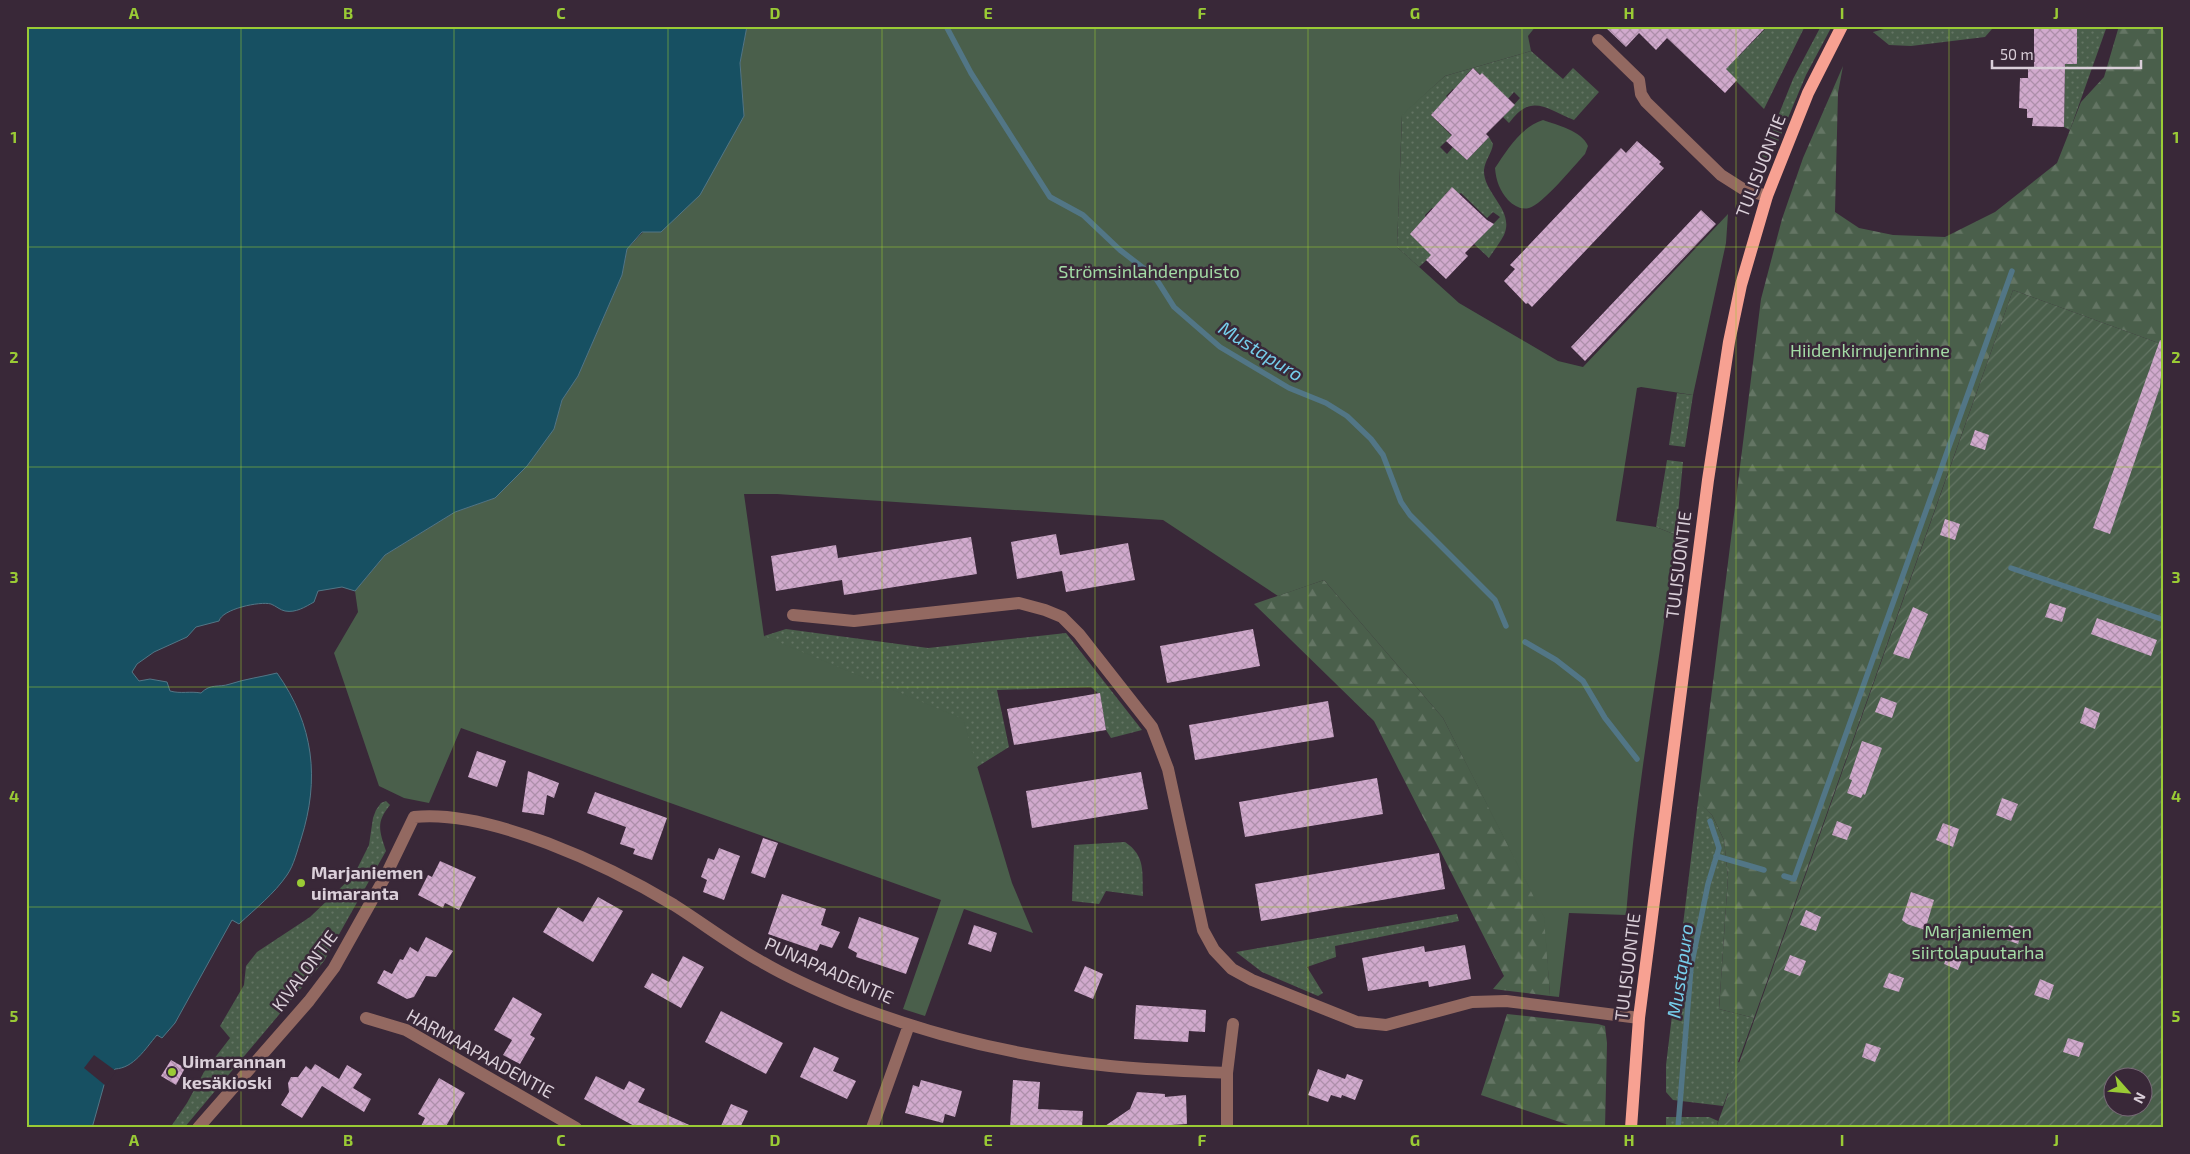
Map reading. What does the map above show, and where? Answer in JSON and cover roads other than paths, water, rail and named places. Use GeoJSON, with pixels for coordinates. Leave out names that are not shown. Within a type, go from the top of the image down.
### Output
{"type":"FeatureCollection","features":[{"type":"Feature","properties":{"kind":"main road","name":"TULISUONTIE"},"geometry":{"type":"LineString","coordinates":[[1631,1128],[1639,1018],[1719,407],[1741,285],[1767,196],[1808,93],[1842,26]]}},
{"type":"Feature","properties":{"kind":"street"},"geometry":{"type":"LineString","coordinates":[[1598,40],[1639,80],[1641,94],[1646,102],[1721,175],[1743,189],[1767,196]]}},
{"type":"Feature","properties":{"kind":"street"},"geometry":{"type":"LineString","coordinates":[[793,615],[854,621],[1020,603],[1062,617],[1079,634],[1152,727],[1168,769],[1203,930],[1214,950],[1232,969],[1252,980],[1357,1022],[1373,1025],[1386,1025],[1472,1002],[1506,1001],[1639,1018]]}},
{"type":"Feature","properties":{"kind":"street","name":"PUNAPAADENTIE"},"geometry":{"type":"LineString","coordinates":[[414,818],[435,815],[519,833],[547,843],[651,892],[777,971],[848,1002],[909,1025],[947,1036],[1054,1059],[1112,1066],[1227,1073]]}},
{"type":"Feature","properties":{"kind":"street","name":"KIVALONTIE"},"geometry":{"type":"LineString","coordinates":[[198,1128],[309,1001],[334,968],[385,877],[414,818]]}},
{"type":"Feature","properties":{"kind":"street","name":"HARMAAPAADENTIE"},"geometry":{"type":"LineString","coordinates":[[366,1018],[406,1030],[576,1128]]}},
{"type":"Feature","properties":{"kind":"street"},"geometry":{"type":"LineString","coordinates":[[1227,1128],[1227,1073],[1234,1024]]}},
{"type":"Feature","properties":{"kind":"street"},"geometry":{"type":"LineString","coordinates":[[872,1128],[909,1025]]}},
{"type":"Feature","properties":{"kind":"water"},"geometry":{"type":"Polygon","coordinates":[[[26,26],[747,26],[740,63],[744,116],[700,195],[661,232],[642,232],[627,249],[622,275],[578,376],[562,400],[554,429],[527,466],[495,498],[455,512],[385,555],[355,591],[342,587],[318,591],[314,602],[293,611],[283,610],[266,603],[242,607],[227,613],[219,621],[196,627],[187,637],[154,652],[137,664],[132,672],[139,681],[150,679],[167,682],[170,691],[201,693],[211,687],[277,673],[299,712],[306,733],[312,774],[307,817],[287,875],[271,895],[239,924],[232,920],[175,1023],[162,1038],[157,1035],[133,1061],[122,1068],[115,1069],[104,1085],[92,1128],[26,1128],[26,26]]]}},
{"type":"Feature","properties":{"kind":"waterway","name":"Mustapuro"},"geometry":{"type":"LineString","coordinates":[[946,26],[971,73],[1050,197],[1083,215],[1120,250],[1155,277],[1174,307],[1220,347],[1289,388],[1326,403],[1347,416],[1371,439],[1383,455],[1401,502],[1410,515],[1495,600],[1506,626]]}},
{"type":"Feature","properties":{"kind":"waterway"},"geometry":{"type":"LineString","coordinates":[[1784,876],[1794,879],[2012,271]]}},
{"type":"Feature","properties":{"kind":"waterway"},"geometry":{"type":"LineString","coordinates":[[2011,568],[2164,620]]}},
{"type":"Feature","properties":{"kind":"waterway","name":"Mustapuro"},"geometry":{"type":"LineString","coordinates":[[1525,642],[1556,660],[1583,681],[1605,718],[1637,759]]}},
{"type":"Feature","properties":{"kind":"waterway","name":"Mustapuro"},"geometry":{"type":"LineString","coordinates":[[1678,1128],[1691,967],[1708,884],[1719,848],[1710,821]]}},
{"type":"Feature","properties":{"kind":"waterway"},"geometry":{"type":"LineString","coordinates":[[1716,856],[1764,870]]}},
{"type":"Feature","properties":{"kind":"place","name":"Marjaniemen uimaranta"},"geometry":{"type":"Point","coordinates":[301,883]}},
{"type":"Feature","properties":{"kind":"place","name":"Uimarannan kesäkioski"},"geometry":{"type":"Point","coordinates":[172,1072]}},
{"type":"Feature","properties":{"kind":"park label","name":"Strömsinlahdenpuisto"},"geometry":{"type":"Point","coordinates":[1149,272]}},
{"type":"Feature","properties":{"kind":"park label","name":"Hiidenkirnujenrinne"},"geometry":{"type":"Point","coordinates":[1870,351]}},
{"type":"Feature","properties":{"kind":"park label","name":"Marjaniemen siirtolapuutarha"},"geometry":{"type":"Point","coordinates":[1978,942]}}]}
